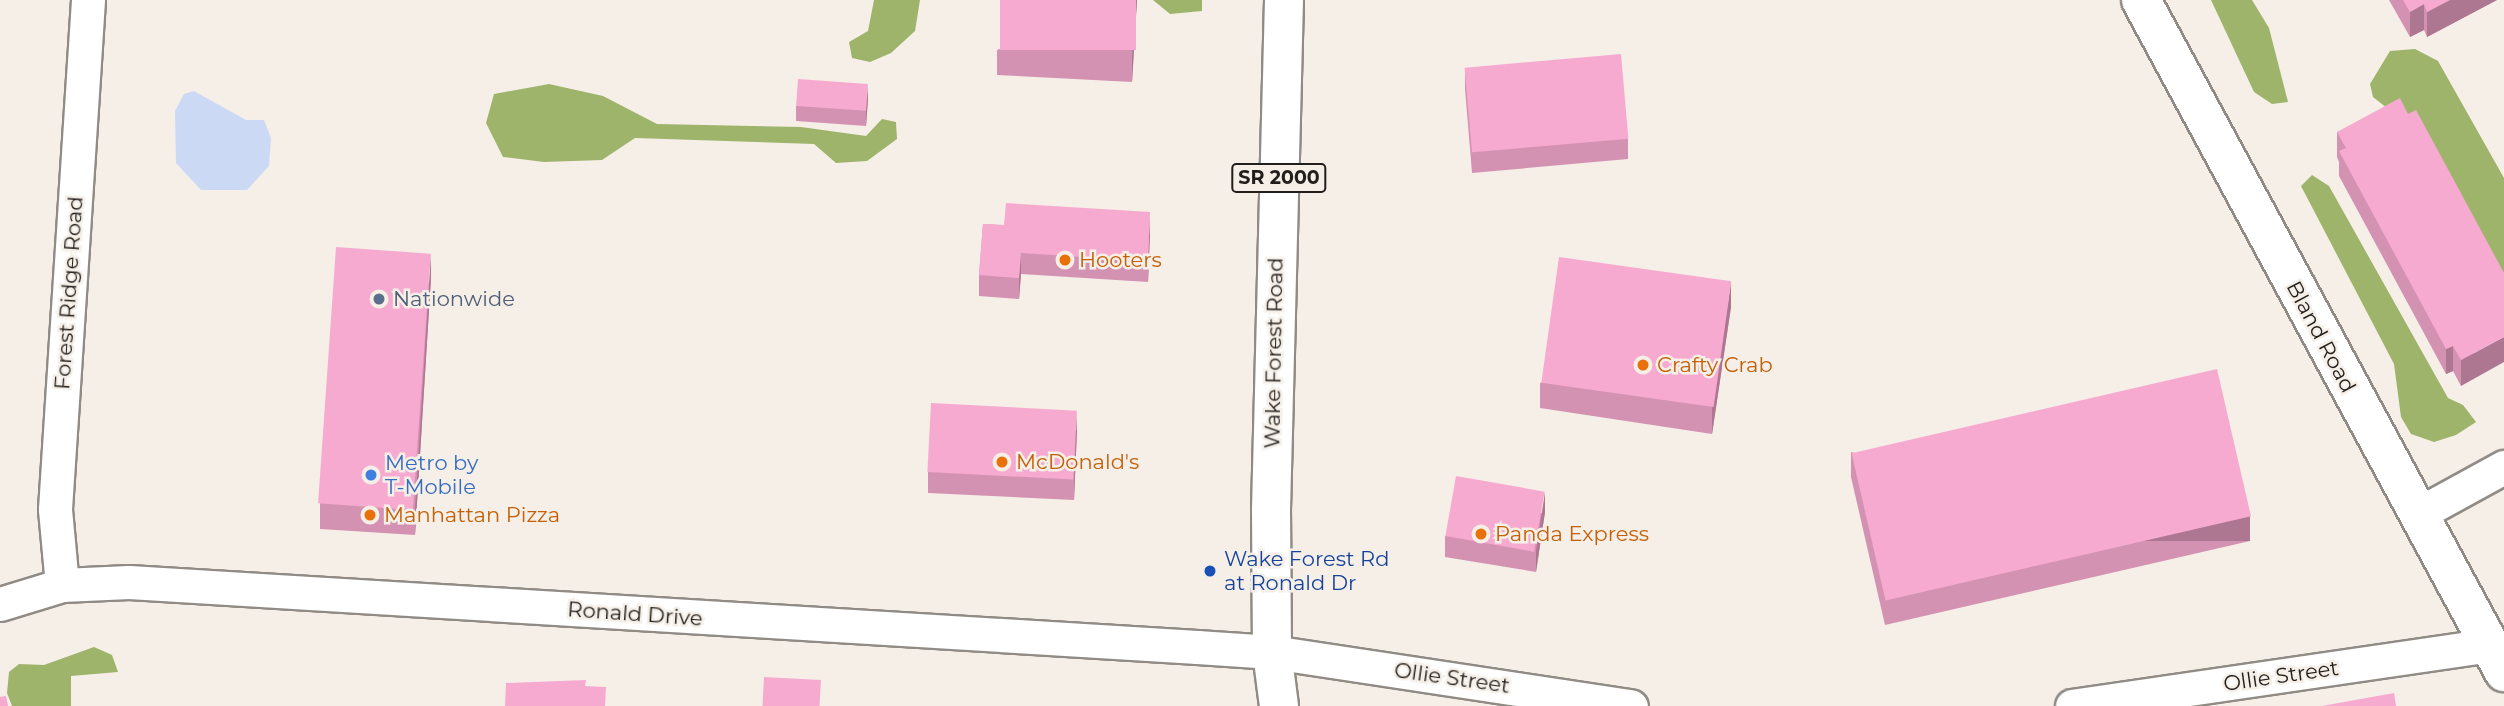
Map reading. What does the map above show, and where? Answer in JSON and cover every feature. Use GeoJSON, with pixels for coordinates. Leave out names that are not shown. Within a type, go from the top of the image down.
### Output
{"type":"FeatureCollection","features":[{"type":"Feature","properties":{"kind":"street","name":"Forest Ridge Road"},"geometry":{"type":"LineString","coordinates":[[62,585],[55,509],[88,0]]}},
{"type":"Feature","properties":{"kind":"street","name":"Wake Forest Road"},"geometry":{"type":"LineString","coordinates":[[1279,706],[1272,652],[1274,369],[1284,0]]}},
{"type":"Feature","properties":{"kind":"street","name":"Bland Road"},"geometry":{"type":"LineString","coordinates":[[2141,0],[2497,659]]}},
{"type":"Feature","properties":{"kind":"street"},"geometry":{"type":"LineString","coordinates":[[2418,514],[2504,467]]}},
{"type":"Feature","properties":{"kind":"street","name":"Ronald Drive"},"geometry":{"type":"LineString","coordinates":[[0,604],[62,585],[141,582],[1272,652]]}},
{"type":"Feature","properties":{"kind":"street","name":"Ollie Street"},"geometry":{"type":"LineString","coordinates":[[1272,652],[1631,706]]}},
{"type":"Feature","properties":{"kind":"street","name":"Ollie Street"},"geometry":{"type":"LineString","coordinates":[[2072,706],[2497,659]]}},
{"type":"Feature","properties":{"kind":"green space"},"geometry":{"type":"Polygon","coordinates":[[[874,0],[920,0],[915,31],[891,53],[870,62],[852,58],[849,42],[868,31],[874,0]]]}},
{"type":"Feature","properties":{"kind":"green space"},"geometry":{"type":"Polygon","coordinates":[[[1153,0],[1202,0],[1202,11],[1170,14],[1153,0]]]}},
{"type":"Feature","properties":{"kind":"green space"},"geometry":{"type":"Polygon","coordinates":[[[2211,0],[2252,0],[2269,28],[2288,102],[2272,104],[2254,92],[2211,0]]]}},
{"type":"Feature","properties":{"kind":"green space"},"geometry":{"type":"Polygon","coordinates":[[[2415,49],[2438,61],[2504,178],[2504,281],[2392,112],[2373,97],[2370,84],[2390,51],[2415,49]]]}},
{"type":"Feature","properties":{"kind":"green space"},"geometry":{"type":"Polygon","coordinates":[[[549,84],[603,96],[657,124],[801,127],[866,136],[882,119],[896,122],[897,139],[867,161],[836,163],[814,144],[635,138],[602,160],[544,162],[503,157],[486,123],[494,94],[549,84]]]}},
{"type":"Feature","properties":{"kind":"green space"},"geometry":{"type":"Polygon","coordinates":[[[2312,175],[2329,186],[2448,398],[2463,405],[2476,422],[2456,435],[2434,442],[2411,434],[2401,417],[2394,364],[2301,186],[2312,175]]]}},
{"type":"Feature","properties":{"kind":"green space"},"geometry":{"type":"Polygon","coordinates":[[[94,647],[112,655],[118,672],[71,676],[71,706],[12,706],[7,693],[9,672],[19,664],[44,665],[94,647]]]}},
{"type":"Feature","properties":{"kind":"water"},"geometry":{"type":"Polygon","coordinates":[[[194,91],[246,120],[264,120],[271,138],[269,166],[247,190],[201,190],[176,163],[175,111],[184,94],[194,91]]]}},
{"type":"Feature","properties":{"kind":"building"},"geometry":{"type":"Polygon","coordinates":[[[1000,0],[1136,0],[1136,50],[1000,50],[1000,0]]]}},
{"type":"Feature","properties":{"kind":"building"},"geometry":{"type":"Polygon","coordinates":[[[2403,0],[2450,0],[2427,12],[2424,4],[2410,12],[2403,0]]]}},
{"type":"Feature","properties":{"kind":"building"},"geometry":{"type":"Polygon","coordinates":[[[1621,54],[1628,139],[1472,152],[1465,68],[1621,54]]]}},
{"type":"Feature","properties":{"kind":"building"},"geometry":{"type":"Polygon","coordinates":[[[798,79],[868,84],[866,111],[796,106],[798,79]]]}},
{"type":"Feature","properties":{"kind":"building"},"geometry":{"type":"Polygon","coordinates":[[[2400,98],[2408,114],[2416,110],[2504,273],[2504,337],[2461,360],[2453,346],[2446,349],[2339,151],[2346,148],[2337,132],[2400,98]]]}},
{"type":"Feature","properties":{"kind":"building"},"geometry":{"type":"Polygon","coordinates":[[[1006,203],[1150,212],[1148,261],[1021,253],[1019,278],[979,275],[983,224],[1004,225],[1006,203]]]}},
{"type":"Feature","properties":{"kind":"building"},"geometry":{"type":"Polygon","coordinates":[[[336,247],[431,254],[413,510],[318,503],[336,247]]]}},
{"type":"Feature","properties":{"kind":"building"},"geometry":{"type":"Polygon","coordinates":[[[1559,257],[1731,281],[1714,407],[1541,383],[1559,257]]]}},
{"type":"Feature","properties":{"kind":"building"},"geometry":{"type":"Polygon","coordinates":[[[2217,369],[2251,516],[1886,600],[1852,453],[2217,369]]]}},
{"type":"Feature","properties":{"kind":"building","name":"McDonald's"},"geometry":{"type":"Polygon","coordinates":[[[931,403],[1077,411],[1073,480],[927,472],[931,403]]]}},
{"type":"Feature","properties":{"kind":"building"},"geometry":{"type":"Polygon","coordinates":[[[1456,476],[1545,492],[1534,552],[1445,536],[1456,476]]]}},
{"type":"Feature","properties":{"kind":"building"},"geometry":{"type":"Polygon","coordinates":[[[764,677],[821,680],[820,706],[762,706],[764,677]]]}},
{"type":"Feature","properties":{"kind":"building"},"geometry":{"type":"Polygon","coordinates":[[[586,680],[585,686],[606,687],[605,706],[505,706],[506,683],[586,680]]]}},
{"type":"Feature","properties":{"kind":"building"},"geometry":{"type":"Polygon","coordinates":[[[2394,693],[2396,706],[2322,706],[2394,693]]]}},
{"type":"Feature","properties":{"kind":"building"},"geometry":{"type":"Polygon","coordinates":[[[6,696],[8,706],[0,706],[0,697],[6,696]]]}},
{"type":"Feature","properties":{"kind":"place","name":"Hooters"},"geometry":{"type":"Point","coordinates":[1065,260]}},
{"type":"Feature","properties":{"kind":"place","name":"Nationwide"},"geometry":{"type":"Point","coordinates":[379,299]}},
{"type":"Feature","properties":{"kind":"place","name":"Crafty Crab"},"geometry":{"type":"Point","coordinates":[1643,365]}},
{"type":"Feature","properties":{"kind":"place","name":"McDonald's"},"geometry":{"type":"Point","coordinates":[1002,462]}},
{"type":"Feature","properties":{"kind":"place","name":"Metro by T-Mobile"},"geometry":{"type":"Point","coordinates":[371,475]}},
{"type":"Feature","properties":{"kind":"place","name":"Manhattan Pizza"},"geometry":{"type":"Point","coordinates":[370,515]}},
{"type":"Feature","properties":{"kind":"place","name":"Panda Express"},"geometry":{"type":"Point","coordinates":[1481,534]}},
{"type":"Feature","properties":{"kind":"place","name":"Wake Forest Rd at Ronald Dr"},"geometry":{"type":"Point","coordinates":[1210,571]}}]}
